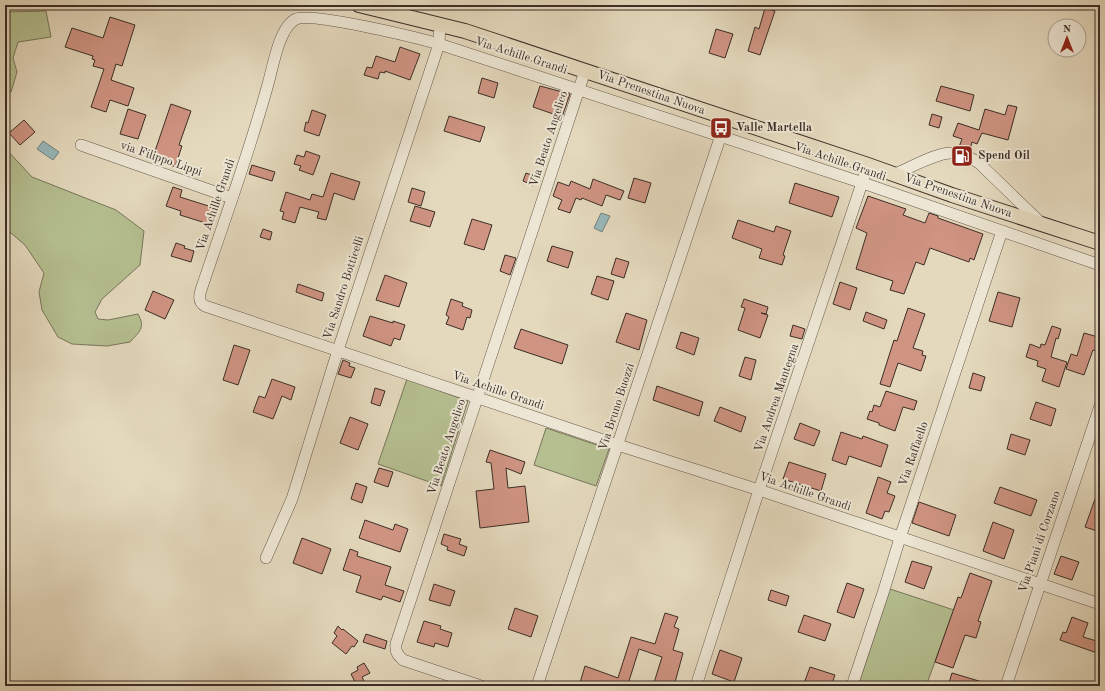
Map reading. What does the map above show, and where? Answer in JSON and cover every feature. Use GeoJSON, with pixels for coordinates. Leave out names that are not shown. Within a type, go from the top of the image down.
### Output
{"type":"FeatureCollection","features":[{"type":"Feature","properties":{"kind":"main road","name":"Via Prenestina Nuova"},"geometry":{"type":"LineString","coordinates":[[359,5],[469,32],[895,174],[952,195],[1100,243]]}},
{"type":"Feature","properties":{"kind":"street","name":"Via Achille Grandi"},"geometry":{"type":"LineString","coordinates":[[1100,266],[863,183],[439,44],[320,18],[302,17],[292,22],[286,28],[277,51],[258,122],[199,299],[205,306],[618,445],[759,490],[1100,604]]}},
{"type":"Feature","properties":{"kind":"street","name":"Via Sandro Botticelli"},"geometry":{"type":"LineString","coordinates":[[266,558],[292,499],[338,350],[439,44],[440,24]]}},
{"type":"Feature","properties":{"kind":"street","name":"Via Beato Angelico"},"geometry":{"type":"LineString","coordinates":[[481,686],[403,660],[395,649],[585,71]]}},
{"type":"Feature","properties":{"kind":"street","name":"Via Bruno Buozzi"},"geometry":{"type":"LineString","coordinates":[[537,686],[721,136]]}},
{"type":"Feature","properties":{"kind":"street","name":"via Filippo Lippi"},"geometry":{"type":"LineString","coordinates":[[81,146],[232,198]]}},
{"type":"Feature","properties":{"kind":"street"},"geometry":{"type":"LineString","coordinates":[[895,174],[938,155],[953,153],[973,159],[979,163],[1042,224]]}},
{"type":"Feature","properties":{"kind":"street","name":"Via Andrea Mantegna"},"geometry":{"type":"LineString","coordinates":[[696,686],[759,490],[868,165]]}},
{"type":"Feature","properties":{"kind":"street"},"geometry":{"type":"LineString","coordinates":[[946,211],[952,195]]}},
{"type":"Feature","properties":{"kind":"street","name":"Via Raffaello"},"geometry":{"type":"LineString","coordinates":[[852,686],[1002,231]]}},
{"type":"Feature","properties":{"kind":"street","name":"Via Piani di Corzano"},"geometry":{"type":"LineString","coordinates":[[1006,686],[1100,406]]}},
{"type":"Feature","properties":{"kind":"green space"},"geometry":{"type":"Polygon","coordinates":[[[46,11],[51,37],[18,42],[13,58],[17,72],[11,92],[5,92],[5,12],[46,11]]]}},
{"type":"Feature","properties":{"kind":"green space"},"geometry":{"type":"Polygon","coordinates":[[[5,148],[32,177],[116,210],[144,231],[140,265],[102,299],[95,312],[98,319],[108,320],[138,314],[141,323],[140,330],[130,342],[107,346],[72,344],[58,337],[42,310],[39,292],[44,273],[25,245],[5,228],[5,148]]]}},
{"type":"Feature","properties":{"kind":"green space"},"geometry":{"type":"Polygon","coordinates":[[[407,379],[468,401],[441,486],[378,464],[407,379]]]}},
{"type":"Feature","properties":{"kind":"green space"},"geometry":{"type":"Polygon","coordinates":[[[546,428],[609,449],[596,486],[534,465],[546,428]]]}},
{"type":"Feature","properties":{"kind":"green space"},"geometry":{"type":"Polygon","coordinates":[[[890,589],[954,610],[926,686],[858,686],[890,589]]]}},
{"type":"Feature","properties":{"kind":"water"},"geometry":{"type":"Polygon","coordinates":[[[43,141],[59,152],[53,160],[37,149],[43,141]]]}},
{"type":"Feature","properties":{"kind":"water"},"geometry":{"type":"Polygon","coordinates":[[[601,213],[610,216],[602,232],[594,228],[601,213]]]}},
{"type":"Feature","properties":{"kind":"building"},"geometry":{"type":"Polygon","coordinates":[[[765,8],[775,11],[760,55],[748,51],[755,27],[759,29],[765,8]]]}},
{"type":"Feature","properties":{"kind":"building"},"geometry":{"type":"Polygon","coordinates":[[[110,17],[135,25],[122,66],[116,64],[111,80],[134,88],[128,106],[110,100],[106,112],[91,107],[104,69],[93,66],[95,60],[92,59],[93,56],[65,47],[72,28],[103,38],[110,17]]]}},
{"type":"Feature","properties":{"kind":"building"},"geometry":{"type":"Polygon","coordinates":[[[716,29],[733,34],[725,58],[709,53],[716,29]]]}},
{"type":"Feature","properties":{"kind":"building"},"geometry":{"type":"Polygon","coordinates":[[[400,47],[420,54],[410,80],[385,71],[385,73],[380,72],[378,79],[364,75],[367,67],[372,68],[376,56],[395,62],[400,47]]]}},
{"type":"Feature","properties":{"kind":"building"},"geometry":{"type":"Polygon","coordinates":[[[482,78],[498,83],[494,98],[478,93],[482,78]]]}},
{"type":"Feature","properties":{"kind":"building"},"geometry":{"type":"Polygon","coordinates":[[[540,86],[570,94],[562,117],[533,107],[540,86]]]}},
{"type":"Feature","properties":{"kind":"building"},"geometry":{"type":"Polygon","coordinates":[[[941,86],[974,95],[970,111],[936,101],[941,86]]]}},
{"type":"Feature","properties":{"kind":"building"},"geometry":{"type":"Polygon","coordinates":[[[171,104],[191,111],[179,145],[182,146],[175,167],[153,157],[171,104]]]}},
{"type":"Feature","properties":{"kind":"building"},"geometry":{"type":"Polygon","coordinates":[[[1008,105],[1017,107],[1008,140],[982,133],[977,144],[972,142],[970,150],[959,147],[962,139],[953,136],[958,123],[979,130],[985,109],[1005,115],[1008,105]]]}},
{"type":"Feature","properties":{"kind":"building"},"geometry":{"type":"Polygon","coordinates":[[[128,109],[146,115],[138,139],[120,134],[128,109]]]}},
{"type":"Feature","properties":{"kind":"building"},"geometry":{"type":"Polygon","coordinates":[[[312,110],[326,115],[319,136],[304,131],[306,122],[308,123],[312,110]]]}},
{"type":"Feature","properties":{"kind":"building"},"geometry":{"type":"Polygon","coordinates":[[[932,114],[942,117],[939,128],[929,125],[932,114]]]}},
{"type":"Feature","properties":{"kind":"building"},"geometry":{"type":"Polygon","coordinates":[[[449,116],[485,127],[480,142],[444,131],[449,116]]]}},
{"type":"Feature","properties":{"kind":"building"},"geometry":{"type":"Polygon","coordinates":[[[24,120],[35,132],[20,145],[9,133],[24,120]]]}},
{"type":"Feature","properties":{"kind":"building"},"geometry":{"type":"Polygon","coordinates":[[[306,151],[320,156],[313,175],[299,170],[301,166],[294,164],[297,155],[304,157],[306,151]]]}},
{"type":"Feature","properties":{"kind":"building"},"geometry":{"type":"Polygon","coordinates":[[[252,165],[275,172],[272,181],[249,174],[252,165]]]}},
{"type":"Feature","properties":{"kind":"building"},"geometry":{"type":"Polygon","coordinates":[[[331,173],[360,182],[354,200],[334,193],[326,220],[317,218],[319,212],[300,207],[295,223],[282,219],[284,212],[280,211],[286,192],[310,200],[312,194],[323,197],[331,173]]]}},
{"type":"Feature","properties":{"kind":"building"},"geometry":{"type":"Polygon","coordinates":[[[526,173],[537,177],[533,185],[523,181],[526,173]]]}},
{"type":"Feature","properties":{"kind":"building"},"geometry":{"type":"Polygon","coordinates":[[[634,178],[651,183],[645,203],[628,198],[634,178]]]}},
{"type":"Feature","properties":{"kind":"building"},"geometry":{"type":"Polygon","coordinates":[[[593,179],[624,191],[620,200],[606,195],[602,206],[582,198],[581,200],[576,198],[570,213],[558,209],[562,200],[553,196],[558,182],[569,186],[571,181],[590,189],[593,179]]]}},
{"type":"Feature","properties":{"kind":"building"},"geometry":{"type":"Polygon","coordinates":[[[795,183],[839,197],[832,217],[789,203],[795,183]]]}},
{"type":"Feature","properties":{"kind":"building"},"geometry":{"type":"Polygon","coordinates":[[[173,187],[182,190],[180,197],[218,209],[212,225],[180,215],[181,211],[166,206],[173,187]]]}},
{"type":"Feature","properties":{"kind":"building"},"geometry":{"type":"Polygon","coordinates":[[[412,188],[425,192],[421,206],[408,202],[412,188]]]}},
{"type":"Feature","properties":{"kind":"building"},"geometry":{"type":"Polygon","coordinates":[[[868,196],[906,209],[903,215],[925,223],[929,213],[938,216],[938,218],[983,234],[974,260],[970,258],[969,262],[930,248],[924,265],[916,262],[904,294],[890,290],[893,281],[856,269],[867,233],[856,228],[868,196]]]}},
{"type":"Feature","properties":{"kind":"building"},"geometry":{"type":"Polygon","coordinates":[[[415,206],[435,212],[430,227],[410,221],[415,206]]]}},
{"type":"Feature","properties":{"kind":"building"},"geometry":{"type":"Polygon","coordinates":[[[472,219],[492,225],[484,250],[464,244],[472,219]]]}},
{"type":"Feature","properties":{"kind":"building"},"geometry":{"type":"Polygon","coordinates":[[[738,220],[774,232],[776,226],[791,231],[783,255],[785,256],[782,265],[759,258],[762,249],[732,238],[738,220]]]}},
{"type":"Feature","properties":{"kind":"building"},"geometry":{"type":"Polygon","coordinates":[[[263,229],[272,232],[270,240],[260,237],[263,229]]]}},
{"type":"Feature","properties":{"kind":"building"},"geometry":{"type":"Polygon","coordinates":[[[176,243],[185,246],[184,248],[194,251],[191,262],[171,256],[176,243]]]}},
{"type":"Feature","properties":{"kind":"building"},"geometry":{"type":"Polygon","coordinates":[[[552,246],[573,252],[568,268],[547,261],[552,246]]]}},
{"type":"Feature","properties":{"kind":"building"},"geometry":{"type":"Polygon","coordinates":[[[505,255],[516,258],[510,275],[500,271],[505,255]]]}},
{"type":"Feature","properties":{"kind":"building"},"geometry":{"type":"Polygon","coordinates":[[[616,258],[629,262],[624,278],[611,274],[616,258]]]}},
{"type":"Feature","properties":{"kind":"building"},"geometry":{"type":"Polygon","coordinates":[[[385,275],[407,283],[399,307],[376,300],[385,275]]]}},
{"type":"Feature","properties":{"kind":"building"},"geometry":{"type":"Polygon","coordinates":[[[597,276],[614,281],[608,300],[591,294],[597,276]]]}},
{"type":"Feature","properties":{"kind":"building"},"geometry":{"type":"Polygon","coordinates":[[[840,282],[857,288],[850,310],[833,304],[840,282]]]}},
{"type":"Feature","properties":{"kind":"building"},"geometry":{"type":"Polygon","coordinates":[[[298,284],[324,293],[322,301],[296,292],[298,284]]]}},
{"type":"Feature","properties":{"kind":"building"},"geometry":{"type":"Polygon","coordinates":[[[153,291],[174,300],[165,319],[145,310],[153,291]]]}},
{"type":"Feature","properties":{"kind":"building"},"geometry":{"type":"Polygon","coordinates":[[[998,292],[1020,298],[1012,327],[989,321],[998,292]]]}},
{"type":"Feature","properties":{"kind":"building"},"geometry":{"type":"Polygon","coordinates":[[[451,299],[463,303],[462,306],[472,310],[470,318],[467,317],[463,330],[446,324],[449,317],[446,315],[451,299]]]}},
{"type":"Feature","properties":{"kind":"building"},"geometry":{"type":"Polygon","coordinates":[[[744,299],[768,307],[766,314],[761,313],[768,315],[760,338],[738,330],[745,308],[741,307],[744,299]]]}},
{"type":"Feature","properties":{"kind":"building"},"geometry":{"type":"Polygon","coordinates":[[[908,308],[925,314],[913,348],[923,351],[922,355],[926,356],[921,371],[898,363],[890,387],[880,384],[894,340],[897,341],[908,308]]]}},
{"type":"Feature","properties":{"kind":"building"},"geometry":{"type":"Polygon","coordinates":[[[866,312],[887,320],[884,329],[863,321],[866,312]]]}},
{"type":"Feature","properties":{"kind":"building"},"geometry":{"type":"Polygon","coordinates":[[[626,313],[647,320],[639,350],[616,342],[626,313]]]}},
{"type":"Feature","properties":{"kind":"building"},"geometry":{"type":"Polygon","coordinates":[[[370,316],[405,325],[400,340],[394,338],[391,346],[363,336],[370,316]]]}},
{"type":"Feature","properties":{"kind":"building"},"geometry":{"type":"Polygon","coordinates":[[[793,325],[805,329],[802,339],[790,336],[793,325]]]}},
{"type":"Feature","properties":{"kind":"building"},"geometry":{"type":"Polygon","coordinates":[[[1052,326],[1061,329],[1058,339],[1056,338],[1051,357],[1067,362],[1059,387],[1042,381],[1046,369],[1037,366],[1038,361],[1026,357],[1030,344],[1040,348],[1041,344],[1045,345],[1052,326]]]}},
{"type":"Feature","properties":{"kind":"building"},"geometry":{"type":"Polygon","coordinates":[[[521,329],[568,345],[562,364],[514,348],[521,329]]]}},
{"type":"Feature","properties":{"kind":"building"},"geometry":{"type":"Polygon","coordinates":[[[681,332],[699,338],[694,355],[676,348],[681,332]]]}},
{"type":"Feature","properties":{"kind":"building"},"geometry":{"type":"Polygon","coordinates":[[[1084,333],[1098,337],[1097,341],[1100,342],[1100,352],[1093,350],[1084,375],[1066,369],[1071,354],[1077,356],[1084,333]]]}},
{"type":"Feature","properties":{"kind":"building"},"geometry":{"type":"Polygon","coordinates":[[[234,345],[250,350],[238,385],[223,380],[234,345]]]}},
{"type":"Feature","properties":{"kind":"building"},"geometry":{"type":"Polygon","coordinates":[[[745,357],[756,360],[751,380],[739,376],[745,357]]]}},
{"type":"Feature","properties":{"kind":"building"},"geometry":{"type":"Polygon","coordinates":[[[343,360],[350,363],[349,366],[355,368],[351,378],[338,374],[343,360]]]}},
{"type":"Feature","properties":{"kind":"building"},"geometry":{"type":"Polygon","coordinates":[[[973,373],[985,377],[981,391],[969,388],[973,373]]]}},
{"type":"Feature","properties":{"kind":"building"},"geometry":{"type":"Polygon","coordinates":[[[272,379],[295,387],[291,400],[282,396],[273,419],[253,412],[259,396],[265,398],[272,379]]]}},
{"type":"Feature","properties":{"kind":"building"},"geometry":{"type":"Polygon","coordinates":[[[657,386],[703,402],[699,416],[653,400],[657,386]]]}},
{"type":"Feature","properties":{"kind":"building"},"geometry":{"type":"Polygon","coordinates":[[[375,388],[385,391],[380,406],[371,403],[375,388]]]}},
{"type":"Feature","properties":{"kind":"building"},"geometry":{"type":"Polygon","coordinates":[[[886,391],[917,401],[914,410],[903,407],[895,431],[867,419],[870,411],[872,412],[874,405],[880,407],[886,391]]]}},
{"type":"Feature","properties":{"kind":"building"},"geometry":{"type":"Polygon","coordinates":[[[1036,402],[1056,409],[1051,426],[1030,419],[1036,402]]]}},
{"type":"Feature","properties":{"kind":"building"},"geometry":{"type":"Polygon","coordinates":[[[720,407],[746,417],[741,432],[714,421],[720,407]]]}},
{"type":"Feature","properties":{"kind":"building"},"geometry":{"type":"Polygon","coordinates":[[[350,417],[368,424],[358,450],[340,443],[350,417]]]}},
{"type":"Feature","properties":{"kind":"building"},"geometry":{"type":"Polygon","coordinates":[[[800,423],[820,431],[814,446],[794,439],[800,423]]]}},
{"type":"Feature","properties":{"kind":"building"},"geometry":{"type":"Polygon","coordinates":[[[841,432],[862,439],[863,436],[888,445],[881,467],[849,456],[846,465],[832,460],[841,432]]]}},
{"type":"Feature","properties":{"kind":"building"},"geometry":{"type":"Polygon","coordinates":[[[1011,434],[1030,440],[1025,455],[1007,449],[1011,434]]]}},
{"type":"Feature","properties":{"kind":"building"},"geometry":{"type":"Polygon","coordinates":[[[490,450],[525,462],[521,474],[506,468],[508,488],[525,486],[529,522],[480,528],[476,491],[494,489],[491,463],[486,462],[490,450]]]}},
{"type":"Feature","properties":{"kind":"building"},"geometry":{"type":"Polygon","coordinates":[[[789,462],[826,474],[821,491],[783,479],[789,462]]]}},
{"type":"Feature","properties":{"kind":"building"},"geometry":{"type":"Polygon","coordinates":[[[379,468],[393,472],[388,487],[374,482],[379,468]]]}},
{"type":"Feature","properties":{"kind":"building"},"geometry":{"type":"Polygon","coordinates":[[[878,477],[891,482],[887,493],[895,496],[889,512],[885,511],[882,519],[866,513],[878,477]]]}},
{"type":"Feature","properties":{"kind":"building"},"geometry":{"type":"Polygon","coordinates":[[[356,483],[367,487],[362,503],[351,499],[356,483]]]}},
{"type":"Feature","properties":{"kind":"building"},"geometry":{"type":"Polygon","coordinates":[[[1000,487],[1037,500],[1031,516],[994,503],[1000,487]]]}},
{"type":"Feature","properties":{"kind":"building"},"geometry":{"type":"Polygon","coordinates":[[[1100,488],[1100,532],[1085,527],[1100,488]]]}},
{"type":"Feature","properties":{"kind":"building"},"geometry":{"type":"Polygon","coordinates":[[[919,502],[956,515],[949,536],[912,523],[919,502]]]}},
{"type":"Feature","properties":{"kind":"building"},"geometry":{"type":"Polygon","coordinates":[[[365,520],[393,530],[395,524],[408,529],[400,552],[359,538],[365,520]]]}},
{"type":"Feature","properties":{"kind":"building"},"geometry":{"type":"Polygon","coordinates":[[[993,522],[1014,530],[1004,559],[983,551],[993,522]]]}},
{"type":"Feature","properties":{"kind":"building"},"geometry":{"type":"Polygon","coordinates":[[[444,534],[461,539],[459,544],[467,547],[464,556],[447,550],[448,547],[441,544],[444,534]]]}},
{"type":"Feature","properties":{"kind":"building"},"geometry":{"type":"Polygon","coordinates":[[[302,538],[331,549],[322,574],[293,563],[302,538]]]}},
{"type":"Feature","properties":{"kind":"building"},"geometry":{"type":"Polygon","coordinates":[[[350,549],[358,552],[357,556],[391,567],[385,585],[404,591],[400,602],[383,596],[381,600],[356,592],[361,576],[343,570],[350,549]]]}},
{"type":"Feature","properties":{"kind":"building"},"geometry":{"type":"Polygon","coordinates":[[[1061,556],[1079,562],[1072,580],[1054,574],[1061,556]]]}},
{"type":"Feature","properties":{"kind":"building"},"geometry":{"type":"Polygon","coordinates":[[[912,561],[932,567],[924,589],[905,582],[912,561]]]}},
{"type":"Feature","properties":{"kind":"building"},"geometry":{"type":"Polygon","coordinates":[[[970,573],[992,581],[978,621],[981,622],[976,638],[965,635],[953,668],[935,662],[958,597],[961,598],[970,573]]]}},
{"type":"Feature","properties":{"kind":"building"},"geometry":{"type":"Polygon","coordinates":[[[847,583],[864,589],[854,618],[837,612],[847,583]]]}},
{"type":"Feature","properties":{"kind":"building"},"geometry":{"type":"Polygon","coordinates":[[[434,584],[455,591],[450,606],[429,600],[434,584]]]}},
{"type":"Feature","properties":{"kind":"building"},"geometry":{"type":"Polygon","coordinates":[[[771,590],[789,596],[786,606],[768,600],[771,590]]]}},
{"type":"Feature","properties":{"kind":"building"},"geometry":{"type":"Polygon","coordinates":[[[515,608],[538,616],[531,637],[508,629],[515,608]]]}},
{"type":"Feature","properties":{"kind":"building"},"geometry":{"type":"Polygon","coordinates":[[[665,613],[678,617],[674,627],[679,629],[673,650],[683,653],[674,686],[653,686],[662,657],[639,649],[629,681],[638,684],[638,686],[579,686],[585,666],[618,678],[631,637],[655,644],[665,613]]]}},
{"type":"Feature","properties":{"kind":"building"},"geometry":{"type":"Polygon","coordinates":[[[804,615],[831,624],[825,641],[798,632],[804,615]]]}},
{"type":"Feature","properties":{"kind":"building"},"geometry":{"type":"Polygon","coordinates":[[[1072,617],[1088,623],[1083,637],[1100,642],[1100,654],[1060,640],[1063,632],[1066,633],[1072,617]]]}},
{"type":"Feature","properties":{"kind":"building"},"geometry":{"type":"Polygon","coordinates":[[[424,621],[441,626],[440,629],[452,633],[448,647],[435,643],[434,647],[417,642],[424,621]]]}},
{"type":"Feature","properties":{"kind":"building"},"geometry":{"type":"Polygon","coordinates":[[[338,626],[358,641],[346,654],[332,643],[337,636],[334,633],[338,626]]]}},
{"type":"Feature","properties":{"kind":"building"},"geometry":{"type":"Polygon","coordinates":[[[366,634],[387,641],[385,649],[363,642],[366,634]]]}},
{"type":"Feature","properties":{"kind":"building"},"geometry":{"type":"Polygon","coordinates":[[[720,650],[742,658],[734,682],[712,674],[720,650]]]}},
{"type":"Feature","properties":{"kind":"building"},"geometry":{"type":"Polygon","coordinates":[[[364,663],[370,673],[362,677],[365,683],[357,686],[351,674],[358,670],[357,667],[364,663]]]}},
{"type":"Feature","properties":{"kind":"building"},"geometry":{"type":"Polygon","coordinates":[[[810,667],[835,675],[831,686],[803,686],[810,667]]]}},
{"type":"Feature","properties":{"kind":"building"},"geometry":{"type":"Polygon","coordinates":[[[952,673],[989,684],[989,686],[948,686],[952,673]]]}},
{"type":"Feature","properties":{"kind":"place","name":"Valle Martella"},"geometry":{"type":"Point","coordinates":[721,128]}},
{"type":"Feature","properties":{"kind":"place","name":"Spend Oil"},"geometry":{"type":"Point","coordinates":[962,156]}}]}
